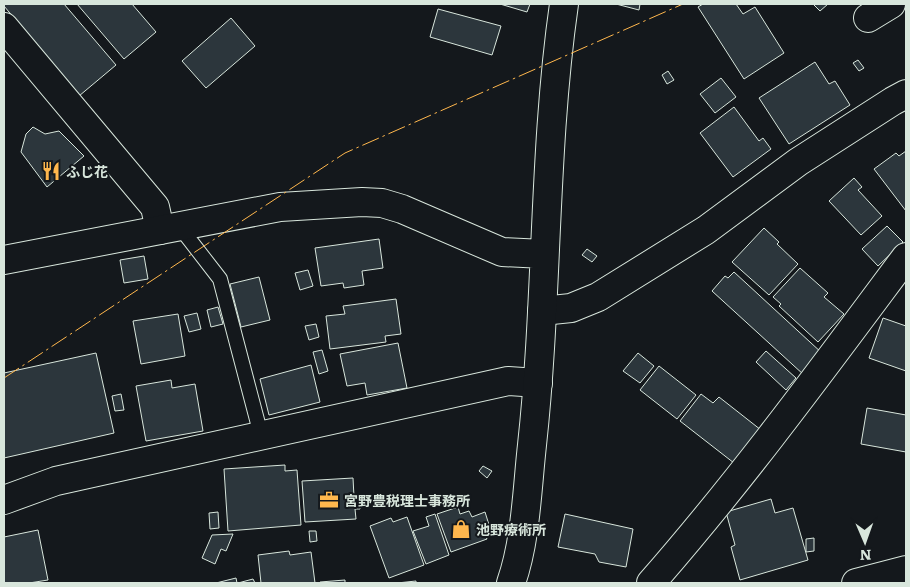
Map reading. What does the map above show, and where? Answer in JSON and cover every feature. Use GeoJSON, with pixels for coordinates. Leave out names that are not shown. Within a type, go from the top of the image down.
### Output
{"type":"FeatureCollection","features":[{"type":"Feature","properties":{"kind":"street"},"geometry":{"type":"LineString","coordinates":[[511,583],[520,545],[525,510],[538,383],[544,254],[559,40],[564,4]]}},
{"type":"Feature","properties":{"kind":"street"},"geometry":{"type":"LineString","coordinates":[[868,18],[891,4]]}},
{"type":"Feature","properties":{"kind":"street"},"geometry":{"type":"LineString","coordinates":[[4,28],[156,206],[169,228]]}},
{"type":"Feature","properties":{"kind":"street"},"geometry":{"type":"LineString","coordinates":[[542,311],[571,308],[598,297],[706,230],[798,162],[906,94]]}},
{"type":"Feature","properties":{"kind":"street"},"geometry":{"type":"LineString","coordinates":[[4,260],[280,207],[362,202],[382,203],[402,209],[502,252],[544,254]]}},
{"type":"Feature","properties":{"kind":"street"},"geometry":{"type":"LineString","coordinates":[[651,583],[685,544],[800,399],[906,257]]}},
{"type":"Feature","properties":{"kind":"street"},"geometry":{"type":"LineString","coordinates":[[4,500],[56,481],[261,435],[508,381],[538,383]]}},
{"type":"Feature","properties":{"kind":"street"},"geometry":{"type":"LineString","coordinates":[[856,583],[906,570]]}},
{"type":"Feature","properties":{"kind":"lane"},"geometry":{"type":"LineString","coordinates":[[169,228],[220,280],[261,435]]}},
{"type":"Feature","properties":{"kind":"building"},"geometry":{"type":"Polygon","coordinates":[[[4,4],[64,4],[116,65],[79,96],[4,4]]]}},
{"type":"Feature","properties":{"kind":"building"},"geometry":{"type":"Polygon","coordinates":[[[77,4],[132,4],[156,32],[124,59],[77,4]]]}},
{"type":"Feature","properties":{"kind":"building"},"geometry":{"type":"Polygon","coordinates":[[[500,4],[530,4],[527,12],[500,4]]]}},
{"type":"Feature","properties":{"kind":"building"},"geometry":{"type":"Polygon","coordinates":[[[616,4],[640,4],[639,10],[616,4]]]}},
{"type":"Feature","properties":{"kind":"building"},"geometry":{"type":"Polygon","coordinates":[[[703,4],[736,4],[743,14],[755,7],[784,53],[744,79],[698,7],[703,4]]]}},
{"type":"Feature","properties":{"kind":"building"},"geometry":{"type":"Polygon","coordinates":[[[813,4],[828,4],[820,11],[813,4]]]}},
{"type":"Feature","properties":{"kind":"building"},"geometry":{"type":"Polygon","coordinates":[[[438,9],[501,26],[492,55],[430,37],[438,9]]]}},
{"type":"Feature","properties":{"kind":"building"},"geometry":{"type":"Polygon","coordinates":[[[231,18],[255,46],[206,88],[182,61],[231,18]]]}},
{"type":"Feature","properties":{"kind":"building"},"geometry":{"type":"Polygon","coordinates":[[[858,60],[864,68],[859,71],[853,63],[858,60]]]}},
{"type":"Feature","properties":{"kind":"building"},"geometry":{"type":"Polygon","coordinates":[[[815,62],[829,84],[835,81],[850,105],[789,144],[759,98],[815,62]]]}},
{"type":"Feature","properties":{"kind":"building"},"geometry":{"type":"Polygon","coordinates":[[[668,71],[674,80],[667,84],[662,75],[668,71]]]}},
{"type":"Feature","properties":{"kind":"building"},"geometry":{"type":"Polygon","coordinates":[[[721,78],[736,97],[715,113],[700,94],[721,78]]]}},
{"type":"Feature","properties":{"kind":"building"},"geometry":{"type":"Polygon","coordinates":[[[734,107],[759,141],[763,138],[771,149],[733,177],[700,133],[734,107]]]}},
{"type":"Feature","properties":{"kind":"building","name":"ふじ花"},"geometry":{"type":"Polygon","coordinates":[[[33,127],[45,134],[59,131],[84,156],[47,187],[21,152],[26,134],[33,127]]]}},
{"type":"Feature","properties":{"kind":"building"},"geometry":{"type":"Polygon","coordinates":[[[906,151],[906,211],[874,169],[896,153],[899,156],[906,151]]]}},
{"type":"Feature","properties":{"kind":"building"},"geometry":{"type":"Polygon","coordinates":[[[854,178],[862,187],[858,190],[882,216],[861,235],[829,201],[854,178]]]}},
{"type":"Feature","properties":{"kind":"building"},"geometry":{"type":"Polygon","coordinates":[[[887,226],[903,242],[878,266],[862,249],[887,226]]]}},
{"type":"Feature","properties":{"kind":"building"},"geometry":{"type":"Polygon","coordinates":[[[764,228],[779,242],[777,244],[798,264],[769,295],[732,262],[764,228]]]}},
{"type":"Feature","properties":{"kind":"building"},"geometry":{"type":"Polygon","coordinates":[[[379,239],[383,268],[362,271],[364,285],[344,288],[343,283],[321,286],[315,248],[379,239]]]}},
{"type":"Feature","properties":{"kind":"building"},"geometry":{"type":"Polygon","coordinates":[[[587,249],[597,256],[592,262],[582,255],[587,249]]]}},
{"type":"Feature","properties":{"kind":"building"},"geometry":{"type":"Polygon","coordinates":[[[144,256],[148,279],[124,283],[120,260],[144,256]]]}},
{"type":"Feature","properties":{"kind":"building"},"geometry":{"type":"Polygon","coordinates":[[[800,268],[828,293],[824,297],[844,314],[818,342],[779,306],[781,304],[773,297],[800,268]]]}},
{"type":"Feature","properties":{"kind":"building"},"geometry":{"type":"Polygon","coordinates":[[[308,270],[313,286],[300,290],[295,273],[308,270]]]}},
{"type":"Feature","properties":{"kind":"building"},"geometry":{"type":"Polygon","coordinates":[[[734,272],[823,354],[804,375],[712,291],[725,276],[728,278],[734,272]]]}},
{"type":"Feature","properties":{"kind":"building"},"geometry":{"type":"Polygon","coordinates":[[[259,277],[270,320],[241,327],[230,284],[259,277]]]}},
{"type":"Feature","properties":{"kind":"building"},"geometry":{"type":"Polygon","coordinates":[[[396,299],[401,334],[385,336],[386,342],[330,349],[326,316],[345,314],[343,306],[396,299]]]}},
{"type":"Feature","properties":{"kind":"building"},"geometry":{"type":"Polygon","coordinates":[[[218,307],[223,324],[211,327],[207,310],[218,307]]]}},
{"type":"Feature","properties":{"kind":"building"},"geometry":{"type":"Polygon","coordinates":[[[197,313],[201,329],[189,332],[184,316],[197,313]]]}},
{"type":"Feature","properties":{"kind":"building"},"geometry":{"type":"Polygon","coordinates":[[[178,314],[185,356],[141,364],[133,321],[178,314]]]}},
{"type":"Feature","properties":{"kind":"building"},"geometry":{"type":"Polygon","coordinates":[[[883,318],[906,326],[906,371],[869,358],[883,318]]]}},
{"type":"Feature","properties":{"kind":"building"},"geometry":{"type":"Polygon","coordinates":[[[316,324],[319,337],[309,340],[305,326],[316,324]]]}},
{"type":"Feature","properties":{"kind":"building"},"geometry":{"type":"Polygon","coordinates":[[[398,343],[407,388],[367,395],[365,383],[347,386],[340,354],[398,343]]]}},
{"type":"Feature","properties":{"kind":"building"},"geometry":{"type":"Polygon","coordinates":[[[322,350],[328,371],[319,374],[313,352],[322,350]]]}},
{"type":"Feature","properties":{"kind":"building"},"geometry":{"type":"Polygon","coordinates":[[[766,351],[796,378],[786,390],[756,362],[766,351]]]}},
{"type":"Feature","properties":{"kind":"building"},"geometry":{"type":"Polygon","coordinates":[[[96,353],[114,433],[4,458],[4,373],[96,353]]]}},
{"type":"Feature","properties":{"kind":"building"},"geometry":{"type":"Polygon","coordinates":[[[638,353],[654,366],[640,383],[623,371],[638,353]]]}},
{"type":"Feature","properties":{"kind":"building"},"geometry":{"type":"Polygon","coordinates":[[[311,365],[320,402],[269,415],[260,379],[311,365]]]}},
{"type":"Feature","properties":{"kind":"building"},"geometry":{"type":"Polygon","coordinates":[[[659,366],[696,395],[677,419],[640,390],[659,366]]]}},
{"type":"Feature","properties":{"kind":"building"},"geometry":{"type":"Polygon","coordinates":[[[171,380],[172,388],[195,384],[203,431],[146,441],[136,386],[171,380]]]}},
{"type":"Feature","properties":{"kind":"building"},"geometry":{"type":"Polygon","coordinates":[[[121,394],[124,410],[115,411],[112,396],[121,394]]]}},
{"type":"Feature","properties":{"kind":"building"},"geometry":{"type":"Polygon","coordinates":[[[701,394],[713,403],[719,397],[761,430],[734,463],[680,421],[701,394]]]}},
{"type":"Feature","properties":{"kind":"building"},"geometry":{"type":"Polygon","coordinates":[[[867,408],[906,415],[906,452],[861,444],[867,408]]]}},
{"type":"Feature","properties":{"kind":"building"},"geometry":{"type":"Polygon","coordinates":[[[285,465],[285,471],[297,470],[301,525],[228,531],[224,469],[285,465]]]}},
{"type":"Feature","properties":{"kind":"building"},"geometry":{"type":"Polygon","coordinates":[[[483,466],[492,471],[487,478],[479,471],[483,466]]]}},
{"type":"Feature","properties":{"kind":"building"},"geometry":{"type":"Polygon","coordinates":[[[353,478],[354,497],[359,497],[360,509],[355,509],[356,519],[305,522],[302,481],[353,478]]]}},
{"type":"Feature","properties":{"kind":"building"},"geometry":{"type":"Polygon","coordinates":[[[771,499],[775,513],[793,508],[808,560],[740,580],[731,547],[735,545],[726,512],[771,499]]]}},
{"type":"Feature","properties":{"kind":"building"},"geometry":{"type":"Polygon","coordinates":[[[458,507],[460,514],[469,511],[472,517],[485,512],[490,528],[483,530],[487,539],[451,552],[437,514],[458,507]]]}},
{"type":"Feature","properties":{"kind":"building"},"geometry":{"type":"Polygon","coordinates":[[[218,512],[219,528],[210,529],[209,513],[218,512]]]}},
{"type":"Feature","properties":{"kind":"building"},"geometry":{"type":"Polygon","coordinates":[[[435,514],[449,555],[426,564],[413,531],[429,526],[426,517],[435,514]]]}},
{"type":"Feature","properties":{"kind":"building"},"geometry":{"type":"Polygon","coordinates":[[[565,514],[633,529],[626,567],[599,562],[595,554],[558,547],[565,514]]]}},
{"type":"Feature","properties":{"kind":"building"},"geometry":{"type":"Polygon","coordinates":[[[407,517],[424,565],[389,578],[370,526],[391,518],[393,522],[407,517]]]}},
{"type":"Feature","properties":{"kind":"building"},"geometry":{"type":"Polygon","coordinates":[[[38,530],[48,580],[29,583],[4,583],[4,537],[38,530]]]}},
{"type":"Feature","properties":{"kind":"building"},"geometry":{"type":"Polygon","coordinates":[[[309,531],[316,531],[317,541],[310,542],[309,531]]]}},
{"type":"Feature","properties":{"kind":"building"},"geometry":{"type":"Polygon","coordinates":[[[233,534],[226,551],[221,549],[215,564],[202,558],[212,535],[233,534]]]}},
{"type":"Feature","properties":{"kind":"building"},"geometry":{"type":"Polygon","coordinates":[[[814,538],[814,551],[806,552],[806,539],[814,538]]]}},
{"type":"Feature","properties":{"kind":"building"},"geometry":{"type":"Polygon","coordinates":[[[289,551],[290,555],[311,552],[315,583],[261,583],[258,555],[289,551]]]}},
{"type":"Feature","properties":{"kind":"building"},"geometry":{"type":"Polygon","coordinates":[[[236,578],[237,583],[216,583],[236,578]]]}},
{"type":"Feature","properties":{"kind":"building"},"geometry":{"type":"Polygon","coordinates":[[[253,579],[255,583],[238,583],[253,579]]]}},
{"type":"Feature","properties":{"kind":"building"},"geometry":{"type":"Polygon","coordinates":[[[345,580],[345,583],[320,583],[320,582],[345,580]]]}},
{"type":"Feature","properties":{"kind":"building"},"geometry":{"type":"Polygon","coordinates":[[[416,581],[416,583],[397,583],[416,581]]]}},
{"type":"Feature","properties":{"kind":"power"},"geometry":{"type":"LineString","coordinates":[[4,378],[345,153],[683,4]]}},
{"type":"Feature","properties":{"kind":"place","name":"ふじ花"},"geometry":{"type":"Point","coordinates":[51,171]}},
{"type":"Feature","properties":{"kind":"place","name":"宮野豊税理士事務所"},"geometry":{"type":"Point","coordinates":[329,500]}},
{"type":"Feature","properties":{"kind":"place","name":"池野療術所"},"geometry":{"type":"Point","coordinates":[461,529]}}]}
